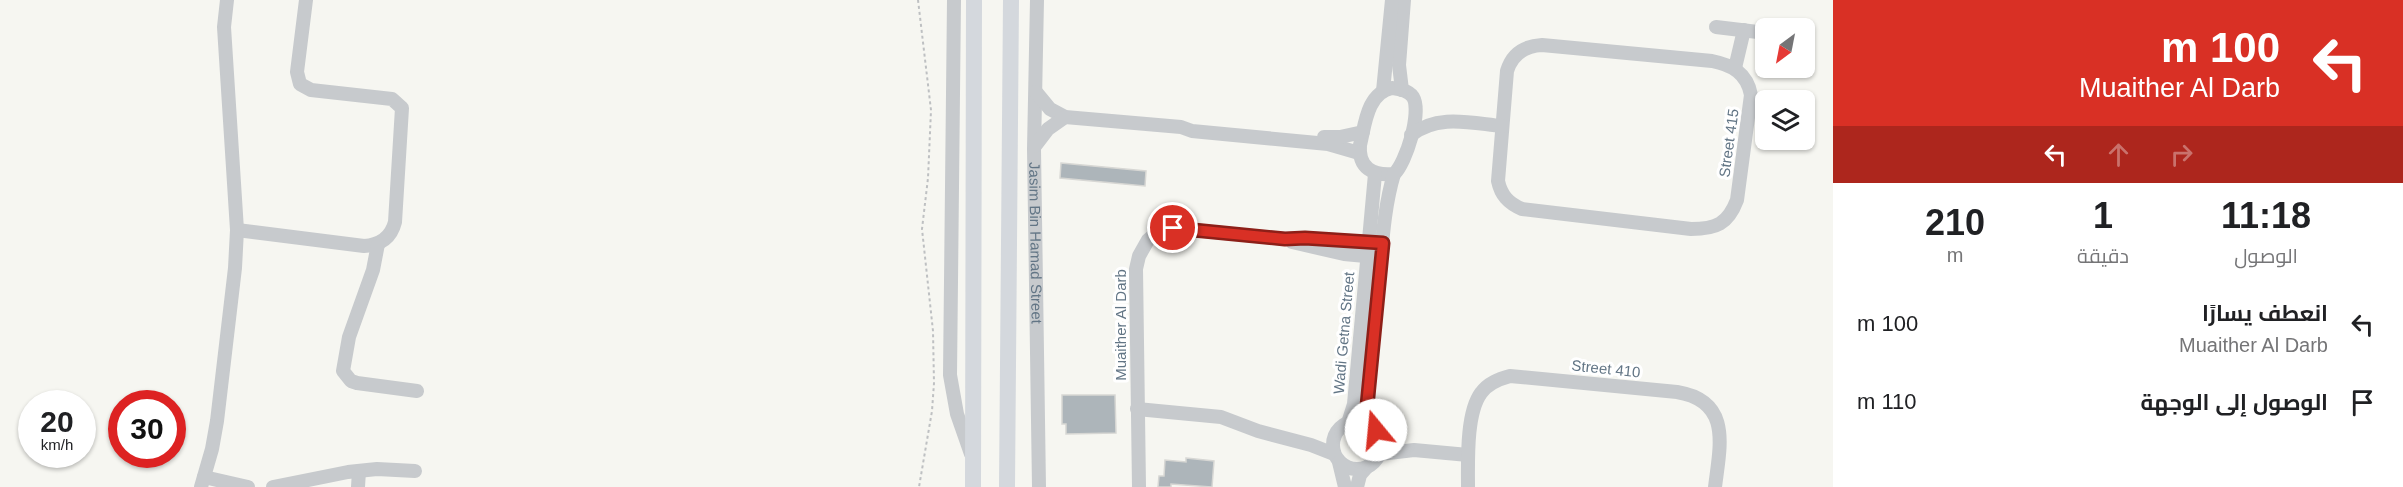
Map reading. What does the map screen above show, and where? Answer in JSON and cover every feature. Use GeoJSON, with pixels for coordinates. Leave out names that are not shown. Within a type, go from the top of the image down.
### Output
{"type":"FeatureCollection","features":[{"type":"Feature","properties":{"kind":"main road"},"geometry":{"type":"LineString","coordinates":[[973,487],[974,0]]}},
{"type":"Feature","properties":{"kind":"main road","name":"Jasim Bin Hamad Street"},"geometry":{"type":"LineString","coordinates":[[1007,487],[1011,0]]}},
{"type":"Feature","properties":{"kind":"street"},"geometry":{"type":"LineString","coordinates":[[217,0],[224,27]]}},
{"type":"Feature","properties":{"kind":"street"},"geometry":{"type":"LineString","coordinates":[[227,0],[224,27],[237,230],[235,268],[217,421],[203,482],[248,487]]}},
{"type":"Feature","properties":{"kind":"street"},"geometry":{"type":"LineString","coordinates":[[237,230],[364,246],[378,244],[390,235],[395,222],[402,108],[392,99],[311,90],[300,84],[297,72],[306,0]]}},
{"type":"Feature","properties":{"kind":"street"},"geometry":{"type":"LineString","coordinates":[[954,0],[950,375],[957,414],[972,459]]}},
{"type":"Feature","properties":{"kind":"street","name":"Jasim Bin Hamad Street"},"geometry":{"type":"LineString","coordinates":[[1038,0],[1034,149],[1039,487]]}},
{"type":"Feature","properties":{"kind":"street"},"geometry":{"type":"LineString","coordinates":[[1383,91],[1392,0]]}},
{"type":"Feature","properties":{"kind":"street"},"geometry":{"type":"LineString","coordinates":[[1402,90],[1399,65],[1404,0]]}},
{"type":"Feature","properties":{"kind":"street"},"geometry":{"type":"LineString","coordinates":[[1716,27],[1755,32]]}},
{"type":"Feature","properties":{"kind":"street"},"geometry":{"type":"LineString","coordinates":[[1734,68],[1744,30]]}},
{"type":"Feature","properties":{"kind":"street","name":"Street 415"},"geometry":{"type":"LineString","coordinates":[[1534,46],[1712,61],[1734,68],[1746,79],[1750,87],[1751,103],[1737,200],[1732,213],[1716,226],[1691,229],[1522,209],[1513,205],[1500,190],[1498,181],[1509,64],[1519,52],[1534,46]]}},
{"type":"Feature","properties":{"kind":"street"},"geometry":{"type":"LineString","coordinates":[[1394,174],[1375,174],[1364,165],[1359,153],[1373,99],[1383,91],[1392,88],[1402,90],[1410,94],[1415,104],[1443,121]]}},
{"type":"Feature","properties":{"kind":"street"},"geometry":{"type":"LineString","coordinates":[[1036,92],[1050,110],[1065,117],[1181,127],[1192,124],[1311,139],[1359,153]]}},
{"type":"Feature","properties":{"kind":"street","name":"Wadi Getna Street"},"geometry":{"type":"LineString","coordinates":[[1348,423],[1354,404],[1374,257],[1383,243],[1388,200],[1394,174],[1404,160],[1411,135],[1415,104]]}},
{"type":"Feature","properties":{"kind":"street"},"geometry":{"type":"LineString","coordinates":[[1034,149],[1048,129],[1065,117]]}},
{"type":"Feature","properties":{"kind":"street"},"geometry":{"type":"LineString","coordinates":[[1411,135],[1429,124],[1443,121],[1502,126]]}},
{"type":"Feature","properties":{"kind":"street"},"geometry":{"type":"LineString","coordinates":[[1311,139],[1340,137],[1364,132]]}},
{"type":"Feature","properties":{"kind":"street","name":"Wadi Getna Street"},"geometry":{"type":"LineString","coordinates":[[1368,424],[1374,257],[1369,242],[1375,174]]}},
{"type":"Feature","properties":{"kind":"street","name":"Muaither Al Darb"},"geometry":{"type":"LineString","coordinates":[[1139,487],[1136,269],[1139,256],[1148,240],[1155,234],[1173,228],[1285,239],[1305,238],[1383,243]]}},
{"type":"Feature","properties":{"kind":"street","name":"Muaither Al Darb"},"geometry":{"type":"LineString","coordinates":[[1285,239],[1305,246],[1374,257]]}},
{"type":"Feature","properties":{"kind":"street"},"geometry":{"type":"LineString","coordinates":[[378,244],[373,270],[349,337],[343,371],[351,381],[357,383],[417,391]]}},
{"type":"Feature","properties":{"kind":"street","name":"Street 410"},"geometry":{"type":"LineString","coordinates":[[1468,487],[1468,455],[1476,401],[1490,384],[1499,379],[1521,377],[1677,392],[1700,399],[1716,417],[1720,429],[1715,487]]}},
{"type":"Feature","properties":{"kind":"street"},"geometry":{"type":"LineString","coordinates":[[1137,409],[1221,417],[1258,431],[1299,441],[1337,458],[1349,469],[1367,468]]}},
{"type":"Feature","properties":{"kind":"street"},"geometry":{"type":"LineString","coordinates":[[1299,441],[1336,432],[1354,421],[1368,424],[1376,430],[1380,438],[1380,454],[1377,460],[1360,475],[1357,487]]}},
{"type":"Feature","properties":{"kind":"street"},"geometry":{"type":"LineString","coordinates":[[1336,432],[1332,443],[1345,487]]}},
{"type":"Feature","properties":{"kind":"street"},"geometry":{"type":"LineString","coordinates":[[1380,438],[1414,450]]}},
{"type":"Feature","properties":{"kind":"street"},"geometry":{"type":"LineString","coordinates":[[1380,454],[1414,450],[1468,455]]}},
{"type":"Feature","properties":{"kind":"street"},"geometry":{"type":"LineString","coordinates":[[273,487],[359,471],[415,471]]}},
{"type":"Feature","properties":{"kind":"street"},"geometry":{"type":"LineString","coordinates":[[358,487],[359,471]]}},
{"type":"Feature","properties":{"kind":"path"},"geometry":{"type":"LineString","coordinates":[[918,0],[932,110],[922,229],[933,331],[934,383],[920,487]]}},
{"type":"Feature","properties":{"kind":"building"},"geometry":{"type":"Polygon","coordinates":[[[1061,163],[1146,171],[1145,186],[1060,178],[1061,163]]]}},
{"type":"Feature","properties":{"kind":"building"},"geometry":{"type":"Polygon","coordinates":[[[1062,395],[1115,395],[1116,433],[1066,434],[1066,424],[1062,424],[1062,395]]]}},
{"type":"Feature","properties":{"kind":"building"},"geometry":{"type":"Polygon","coordinates":[[[1186,458],[1214,461],[1212,487],[1171,484],[1171,487],[1158,487],[1159,476],[1164,476],[1165,460],[1186,462],[1186,458]]]}},
{"type":"Feature","properties":{"kind":"route"},"geometry":{"type":"LineString","coordinates":[[1173,228],[1285,239],[1305,238],[1383,243],[1367,406],[1368,424],[1376,430]]}}]}
